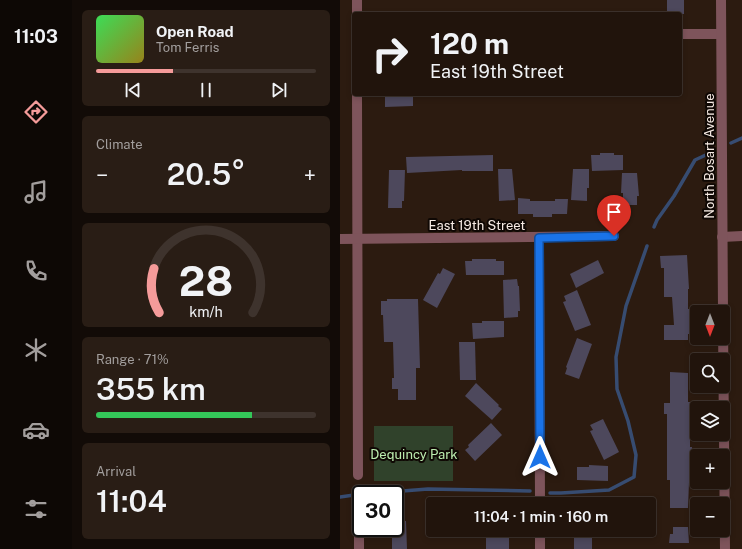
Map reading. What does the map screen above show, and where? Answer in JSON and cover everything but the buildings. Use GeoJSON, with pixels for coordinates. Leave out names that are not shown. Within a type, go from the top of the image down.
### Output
{"type":"FeatureCollection","features":[{"type":"Feature","properties":{"kind":"street"},"geometry":{"type":"LineString","coordinates":[[357,0],[357,12]]}},
{"type":"Feature","properties":{"kind":"street","name":"North Bosart Avenue"},"geometry":{"type":"LineString","coordinates":[[721,0],[723,305]]}},
{"type":"Feature","properties":{"kind":"street"},"geometry":{"type":"LineString","coordinates":[[682,34],[721,34]]}},
{"type":"Feature","properties":{"kind":"street"},"geometry":{"type":"LineString","coordinates":[[358,96],[358,475]]}},
{"type":"Feature","properties":{"kind":"street","name":"East 19th Street"},"geometry":{"type":"LineString","coordinates":[[340,239],[614,236]]}},
{"type":"Feature","properties":{"kind":"street"},"geometry":{"type":"LineString","coordinates":[[722,236],[742,236]]}},
{"type":"Feature","properties":{"kind":"street"},"geometry":{"type":"LineString","coordinates":[[539,238],[540,497]]}},
{"type":"Feature","properties":{"kind":"street"},"geometry":{"type":"LineString","coordinates":[[723,345],[724,549]]}},
{"type":"Feature","properties":{"kind":"street"},"geometry":{"type":"LineString","coordinates":[[359,537],[359,549]]}},
{"type":"Feature","properties":{"kind":"street"},"geometry":{"type":"LineString","coordinates":[[540,537],[540,549]]}},
{"type":"Feature","properties":{"kind":"green space","name":"Dequincy Park"},"geometry":{"type":"Polygon","coordinates":[[[374,426],[453,426],[453,481],[374,481],[374,426]]]}},
{"type":"Feature","properties":{"kind":"waterway"},"geometry":{"type":"LineString","coordinates":[[731,143],[742,138]]}},
{"type":"Feature","properties":{"kind":"waterway"},"geometry":{"type":"LineString","coordinates":[[654,227],[695,160],[710,153]]}},
{"type":"Feature","properties":{"kind":"waterway"},"geometry":{"type":"LineString","coordinates":[[550,493],[609,490],[634,477],[636,455],[628,421],[617,389],[616,357],[626,306],[647,246]]}},
{"type":"Feature","properties":{"kind":"waterway"},"geometry":{"type":"LineString","coordinates":[[404,491],[428,489],[530,491]]}},
{"type":"Feature","properties":{"kind":"waterway"},"geometry":{"type":"LineString","coordinates":[[340,497],[352,495]]}},
{"type":"Feature","properties":{"kind":"route"},"geometry":{"type":"LineString","coordinates":[[540,457],[539,238],[614,236]]}}]}
